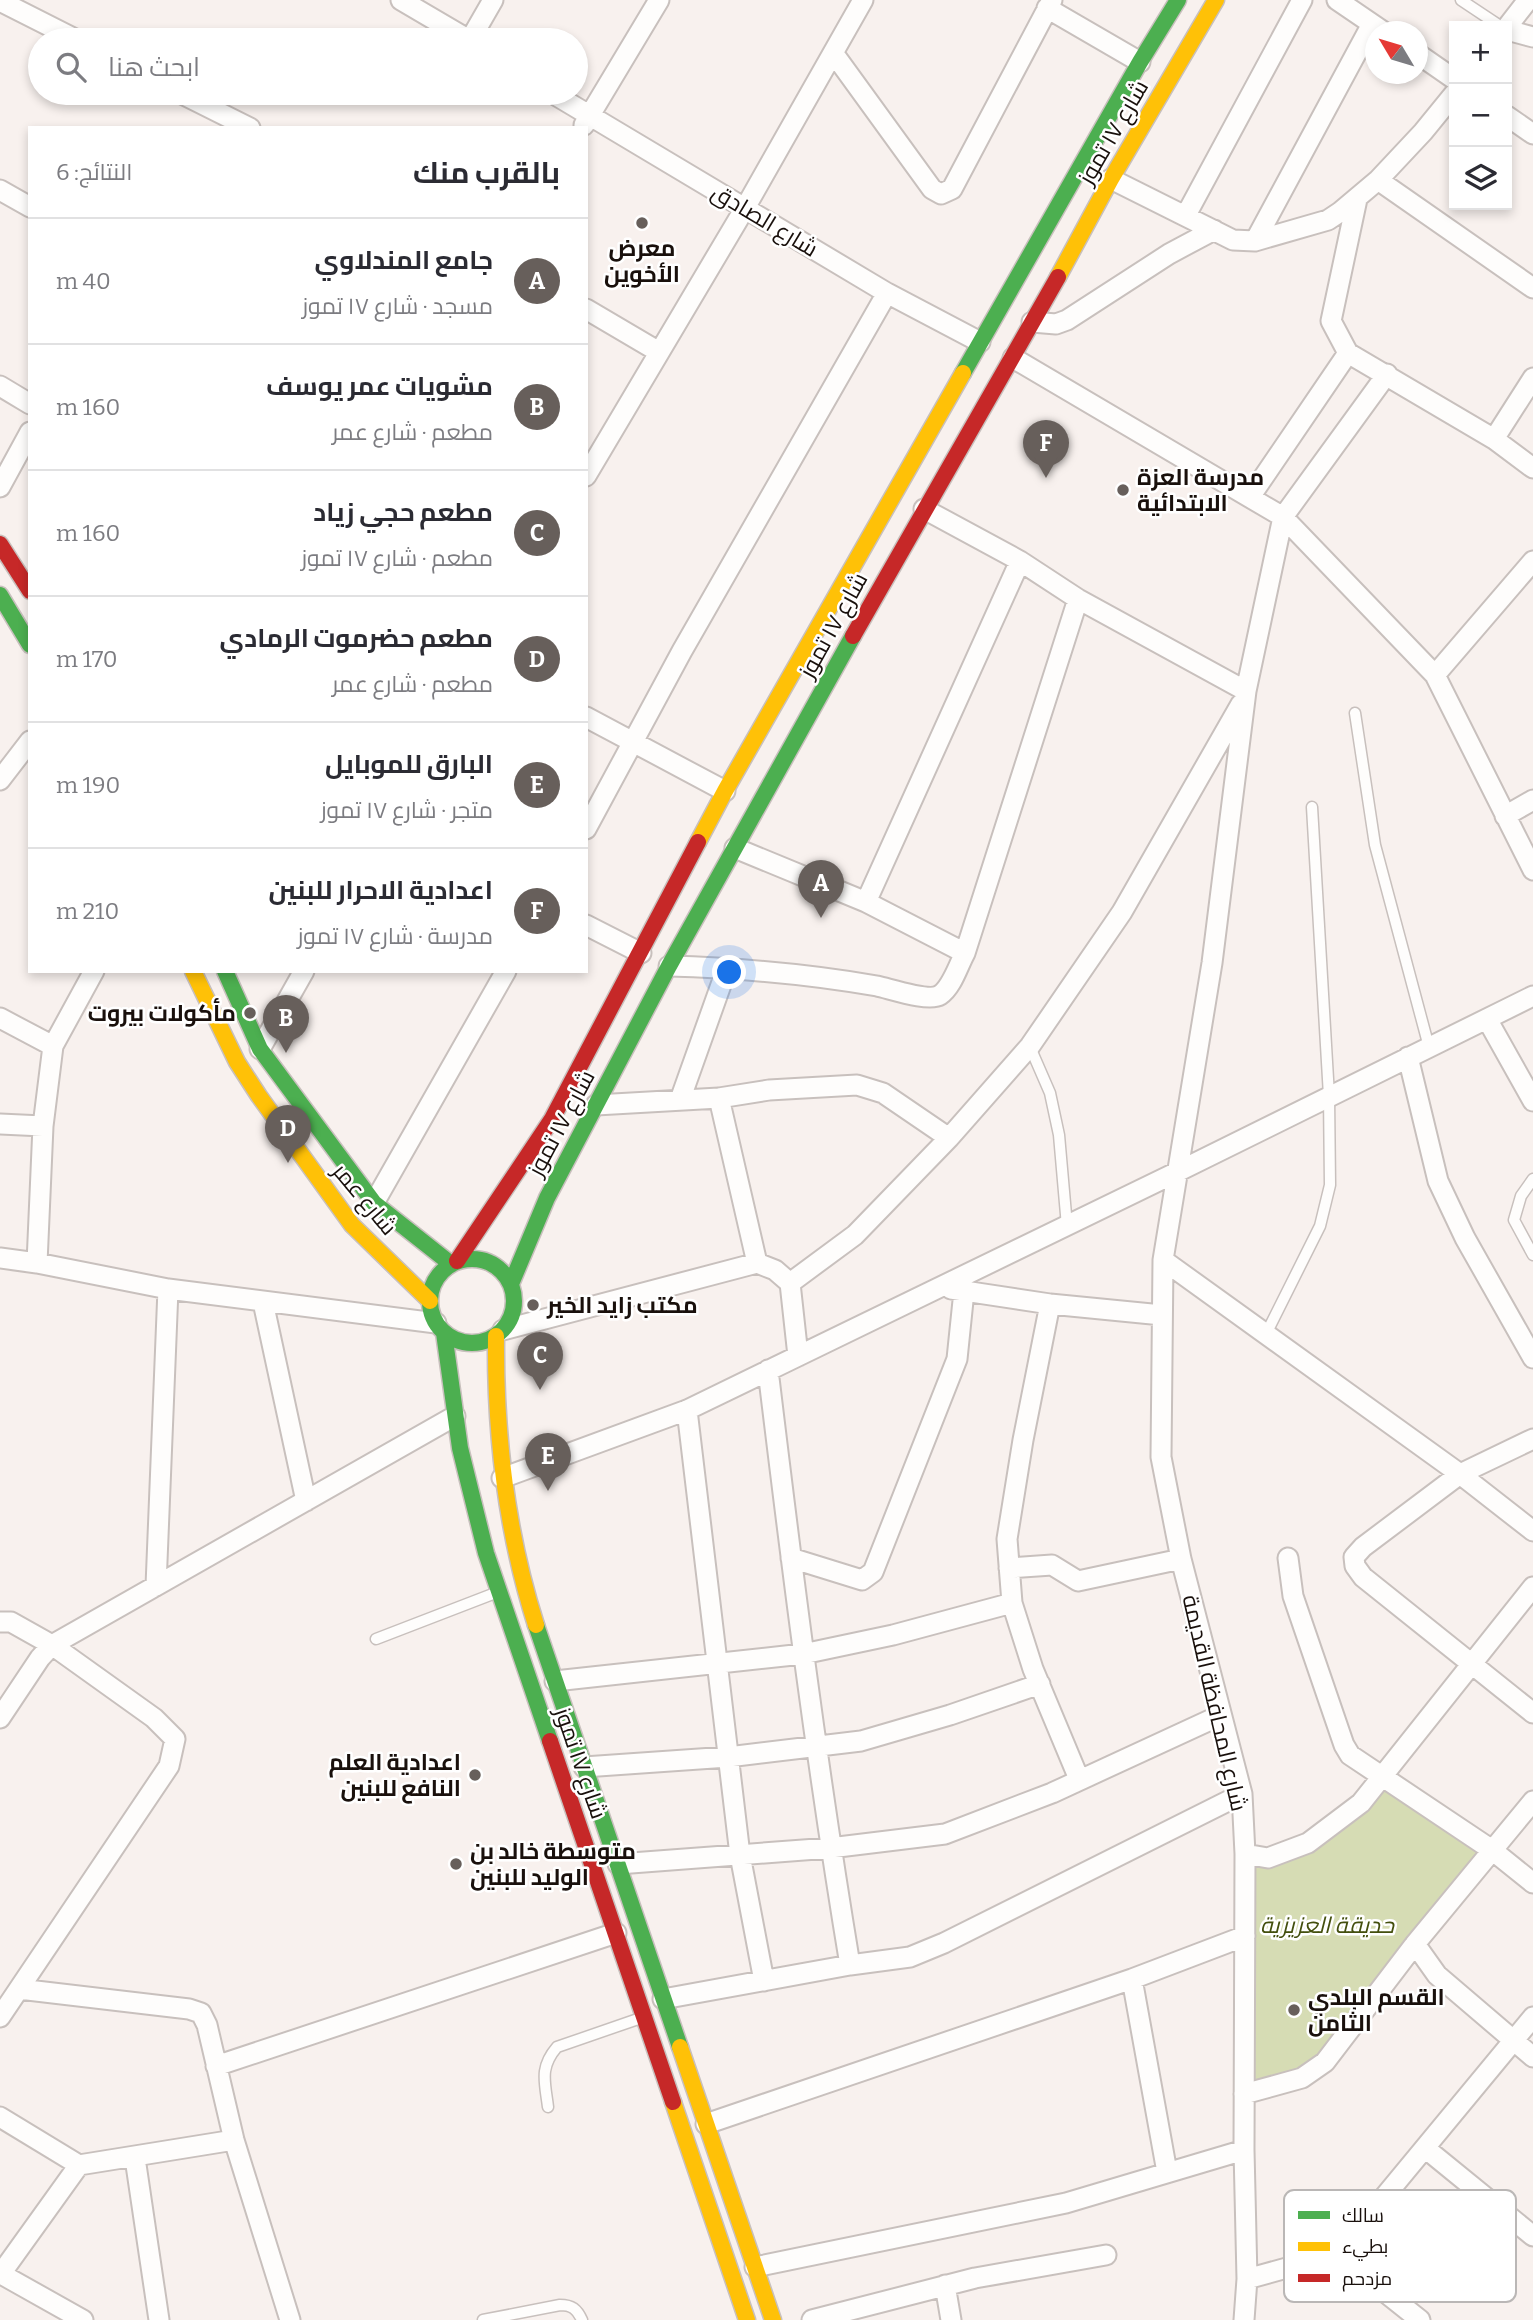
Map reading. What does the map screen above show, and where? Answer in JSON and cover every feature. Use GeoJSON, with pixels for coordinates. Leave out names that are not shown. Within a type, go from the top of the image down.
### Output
{"type":"FeatureCollection","features":[{"type":"Feature","properties":{"kind":"main road","name":"شارع ١٧ تموز"},"geometry":{"type":"LineString","coordinates":[[454,1262],[552,1119],[725,791],[1140,62],[1178,0]]}},
{"type":"Feature","properties":{"kind":"main road","name":"شارع ١٧ تموز"},"geometry":{"type":"LineString","coordinates":[[511,1284],[547,1198],[669,966],[925,509],[1013,358],[1111,179],[1216,0]]}},
{"type":"Feature","properties":{"kind":"main road"},"geometry":{"type":"LineString","coordinates":[[0,544],[28,588]]}},
{"type":"Feature","properties":{"kind":"main road"},"geometry":{"type":"LineString","coordinates":[[0,595],[28,642]]}},
{"type":"Feature","properties":{"kind":"main road","name":"شارع عمر"},"geometry":{"type":"LineString","coordinates":[[194,973],[237,1062],[259,1096],[352,1225],[430,1301]]}},
{"type":"Feature","properties":{"kind":"main road","name":"شارع عمر"},"geometry":{"type":"LineString","coordinates":[[226,973],[260,1049],[374,1203],[454,1262]]}},
{"type":"Feature","properties":{"kind":"main road"},"geometry":{"type":"LineString","coordinates":[[470,1258],[483,1259],[495,1264],[505,1273],[511,1284],[514,1308],[510,1320],[500,1333],[475,1343],[453,1339],[440,1328],[430,1301],[432,1286],[440,1273],[454,1262],[470,1258]]}},
{"type":"Feature","properties":{"kind":"main road","name":"شارع ١٧ تموز"},"geometry":{"type":"LineString","coordinates":[[440,1328],[475,1513],[498,1592],[747,2320]]}},
{"type":"Feature","properties":{"kind":"main road","name":"شارع ١٧ تموز"},"geometry":{"type":"LineString","coordinates":[[500,1333],[496,1385],[502,1478],[523,1580],[773,2320]]}},
{"type":"Feature","properties":{"kind":"street"},"geometry":{"type":"LineString","coordinates":[[401,0],[449,28]]}},
{"type":"Feature","properties":{"kind":"street"},"geometry":{"type":"LineString","coordinates":[[477,28],[494,0]]}},
{"type":"Feature","properties":{"kind":"street"},"geometry":{"type":"LineString","coordinates":[[586,122],[659,0]]}},
{"type":"Feature","properties":{"kind":"street"},"geometry":{"type":"LineString","coordinates":[[588,473],[745,208],[863,0]]}},
{"type":"Feature","properties":{"kind":"street"},"geometry":{"type":"LineString","coordinates":[[1186,215],[1302,0]]}},
{"type":"Feature","properties":{"kind":"street"},"geometry":{"type":"LineString","coordinates":[[1337,0],[1368,21]]}},
{"type":"Feature","properties":{"kind":"street"},"geometry":{"type":"LineString","coordinates":[[1512,22],[1528,0]]}},
{"type":"Feature","properties":{"kind":"street"},"geometry":{"type":"LineString","coordinates":[[0,1],[53,28]]}},
{"type":"Feature","properties":{"kind":"street"},"geometry":{"type":"LineString","coordinates":[[834,54],[932,189],[941,194],[952,189],[1049,4],[1140,62]]}},
{"type":"Feature","properties":{"kind":"street"},"geometry":{"type":"LineString","coordinates":[[1512,31],[1533,37]]}},
{"type":"Feature","properties":{"kind":"street"},"geometry":{"type":"LineString","coordinates":[[1255,241],[1365,51]]}},
{"type":"Feature","properties":{"kind":"street"},"geometry":{"type":"LineString","coordinates":[[1428,61],[1449,76]]}},
{"type":"Feature","properties":{"kind":"street"},"geometry":{"type":"LineString","coordinates":[[1111,179],[1233,240],[1255,241],[1328,220],[1357,199],[1423,132],[1449,100]]}},
{"type":"Feature","properties":{"kind":"street"},"geometry":{"type":"LineString","coordinates":[[204,105],[246,126]]}},
{"type":"Feature","properties":{"kind":"street","name":"شارع الصادق"},"geometry":{"type":"LineString","coordinates":[[566,105],[586,122],[745,208],[887,293],[980,342]]}},
{"type":"Feature","properties":{"kind":"street"},"geometry":{"type":"LineString","coordinates":[[1512,119],[1533,134]]}},
{"type":"Feature","properties":{"kind":"street"},"geometry":{"type":"LineString","coordinates":[[1378,180],[1533,288]]}},
{"type":"Feature","properties":{"kind":"street"},"geometry":{"type":"LineString","coordinates":[[0,190],[28,206]]}},
{"type":"Feature","properties":{"kind":"street"},"geometry":{"type":"LineString","coordinates":[[1357,199],[1331,321],[1348,353],[1494,439],[1533,468]]}},
{"type":"Feature","properties":{"kind":"street"},"geometry":{"type":"LineString","coordinates":[[1032,322],[1056,324],[1067,320],[1169,254],[1214,230]]}},
{"type":"Feature","properties":{"kind":"street"},"geometry":{"type":"LineString","coordinates":[[588,825],[682,651],[887,293]]}},
{"type":"Feature","properties":{"kind":"street"},"geometry":{"type":"LineString","coordinates":[[588,310],[659,352]]}},
{"type":"Feature","properties":{"kind":"street"},"geometry":{"type":"LineString","coordinates":[[1250,497],[1348,353]]}},
{"type":"Feature","properties":{"kind":"street"},"geometry":{"type":"LineString","coordinates":[[1013,358],[1283,517],[1435,675],[1533,870]]}},
{"type":"Feature","properties":{"kind":"street"},"geometry":{"type":"LineString","coordinates":[[790,1283],[855,1235],[949,1138],[1030,1046],[1122,912],[1245,694],[1283,517],[1387,374]]}},
{"type":"Feature","properties":{"kind":"street"},"geometry":{"type":"LineString","coordinates":[[1494,439],[1533,378]]}},
{"type":"Feature","properties":{"kind":"street"},"geometry":{"type":"LineString","coordinates":[[0,386],[28,403]]}},
{"type":"Feature","properties":{"kind":"street"},"geometry":{"type":"LineString","coordinates":[[0,487],[28,436]]}},
{"type":"Feature","properties":{"kind":"street"},"geometry":{"type":"LineString","coordinates":[[925,509],[1020,561],[1078,599],[1245,694]]}},
{"type":"Feature","properties":{"kind":"street"},"geometry":{"type":"LineString","coordinates":[[866,902],[1020,561]]}},
{"type":"Feature","properties":{"kind":"street"},"geometry":{"type":"LineString","coordinates":[[1435,675],[1533,561]]}},
{"type":"Feature","properties":{"kind":"street"},"geometry":{"type":"LineString","coordinates":[[669,966],[787,972],[878,986],[930,998],[939,995],[948,986],[965,953],[1078,599]]}},
{"type":"Feature","properties":{"kind":"street","name":"شارع المحافظة القديمة"},"geometry":{"type":"LineString","coordinates":[[1244,2320],[1247,2278],[1244,2150],[1245,1854],[1242,1794],[1181,1559],[1161,1457],[1163,1260],[1175,1173],[1212,962],[1245,694]]}},
{"type":"Feature","properties":{"kind":"street"},"geometry":{"type":"LineString","coordinates":[[588,718],[725,791]]}},
{"type":"Feature","properties":{"kind":"street"},"geometry":{"type":"LineString","coordinates":[[3,769],[28,743]]}},
{"type":"Feature","properties":{"kind":"street"},"geometry":{"type":"LineString","coordinates":[[1505,816],[1533,800]]}},
{"type":"Feature","properties":{"kind":"street"},"geometry":{"type":"LineString","coordinates":[[735,848],[866,902],[965,953]]}},
{"type":"Feature","properties":{"kind":"street"},"geometry":{"type":"LineString","coordinates":[[588,926],[640,953]]}},
{"type":"Feature","properties":{"kind":"street"},"geometry":{"type":"LineString","coordinates":[[680,1100],[727,968]]}},
{"type":"Feature","properties":{"kind":"street"},"geometry":{"type":"LineString","coordinates":[[37,1263],[43,1126],[53,1046],[93,973]]}},
{"type":"Feature","properties":{"kind":"street"},"geometry":{"type":"LineString","coordinates":[[260,1049],[303,973]]}},
{"type":"Feature","properties":{"kind":"street"},"geometry":{"type":"LineString","coordinates":[[374,1203],[505,973]]}},
{"type":"Feature","properties":{"kind":"street"},"geometry":{"type":"LineString","coordinates":[[502,1478],[687,1410],[1533,996]]}},
{"type":"Feature","properties":{"kind":"street"},"geometry":{"type":"LineString","coordinates":[[0,1018],[53,1046]]}},
{"type":"Feature","properties":{"kind":"street"},"geometry":{"type":"LineString","coordinates":[[1488,1019],[1528,1081],[1533,1101]]}},
{"type":"Feature","properties":{"kind":"street"},"geometry":{"type":"LineString","coordinates":[[1408,1057],[1438,1181],[1465,1238],[1533,1358]]}},
{"type":"Feature","properties":{"kind":"street"},"geometry":{"type":"LineString","coordinates":[[596,1105],[719,1098],[769,1090],[857,1085],[883,1093],[949,1138]]}},
{"type":"Feature","properties":{"kind":"street"},"geometry":{"type":"LineString","coordinates":[[719,1098],[757,1263]]}},
{"type":"Feature","properties":{"kind":"street"},"geometry":{"type":"LineString","coordinates":[[0,1124],[43,1126]]}},
{"type":"Feature","properties":{"kind":"street"},"geometry":{"type":"LineString","coordinates":[[0,1258],[167,1289],[440,1328]]}},
{"type":"Feature","properties":{"kind":"street"},"geometry":{"type":"LineString","coordinates":[[1163,1260],[1460,1474],[1533,1531]]}},
{"type":"Feature","properties":{"kind":"street"},"geometry":{"type":"LineString","coordinates":[[500,1333],[757,1263],[775,1270],[790,1283],[798,1356]]}},
{"type":"Feature","properties":{"kind":"street"},"geometry":{"type":"LineString","coordinates":[[939,1287],[1050,1304],[1162,1315]]}},
{"type":"Feature","properties":{"kind":"street"},"geometry":{"type":"LineString","coordinates":[[156,1586],[167,1289]]}},
{"type":"Feature","properties":{"kind":"street"},"geometry":{"type":"LineString","coordinates":[[791,1558],[862,1580],[873,1572],[957,1359],[964,1291]]}},
{"type":"Feature","properties":{"kind":"street"},"geometry":{"type":"LineString","coordinates":[[263,1302],[306,1501]]}},
{"type":"Feature","properties":{"kind":"street"},"geometry":{"type":"LineString","coordinates":[[1050,1304],[1007,1539],[1012,1603],[1040,1684],[1079,1779]]}},
{"type":"Feature","properties":{"kind":"street"},"geometry":{"type":"LineString","coordinates":[[768,1370],[803,1654],[830,1848],[850,1965]]}},
{"type":"Feature","properties":{"kind":"street"},"geometry":{"type":"LineString","coordinates":[[687,1410],[740,1855],[764,1981]]}},
{"type":"Feature","properties":{"kind":"street"},"geometry":{"type":"LineString","coordinates":[[0,1718],[40,1658],[52,1645],[455,1416]]}},
{"type":"Feature","properties":{"kind":"street"},"geometry":{"type":"LineString","coordinates":[[1533,1439],[1460,1474],[1363,1547],[1354,1557],[1355,1566],[1363,1577],[1533,1713]]}},
{"type":"Feature","properties":{"kind":"street"},"geometry":{"type":"LineString","coordinates":[[1288,1558],[1293,1596],[1344,1745],[1350,1755],[1492,1850],[1533,1883]]}},
{"type":"Feature","properties":{"kind":"street"},"geometry":{"type":"LineString","coordinates":[[1009,1568],[1052,1564],[1078,1581],[1181,1559]]}},
{"type":"Feature","properties":{"kind":"street"},"geometry":{"type":"LineString","coordinates":[[1245,1854],[1268,1858],[1308,1843],[1361,1803],[1533,1587]]}},
{"type":"Feature","properties":{"kind":"street"},"geometry":{"type":"LineString","coordinates":[[555,1681],[803,1654],[893,1635],[1012,1603]]}},
{"type":"Feature","properties":{"kind":"street"},"geometry":{"type":"LineString","coordinates":[[0,1622],[11,1622],[52,1645],[155,1718],[175,1739],[169,1766],[0,2017]]}},
{"type":"Feature","properties":{"kind":"street"},"geometry":{"type":"LineString","coordinates":[[584,1767],[728,1757],[861,1741],[950,1715],[1040,1684]]}},
{"type":"Feature","properties":{"kind":"street"},"geometry":{"type":"LineString","coordinates":[[618,1864],[830,1848],[946,1834],[1052,1793],[1221,1715]]}},
{"type":"Feature","properties":{"kind":"street"},"geometry":{"type":"LineString","coordinates":[[663,1999],[850,1965],[910,1957],[944,1944],[1242,1794]]}},
{"type":"Feature","properties":{"kind":"street"},"geometry":{"type":"LineString","coordinates":[[1244,2094],[1302,2078],[1325,2062],[1415,1944],[1533,1801]]}},
{"type":"Feature","properties":{"kind":"street"},"geometry":{"type":"LineString","coordinates":[[216,2066],[616,1933]]}},
{"type":"Feature","properties":{"kind":"street"},"geometry":{"type":"LineString","coordinates":[[706,2124],[1132,1979],[1245,1936]]}},
{"type":"Feature","properties":{"kind":"street"},"geometry":{"type":"LineString","coordinates":[[1415,1944],[1437,1975],[1533,2056]]}},
{"type":"Feature","properties":{"kind":"street"},"geometry":{"type":"LineString","coordinates":[[1132,1979],[1167,2172]]}},
{"type":"Feature","properties":{"kind":"street"},"geometry":{"type":"LineString","coordinates":[[19,1989],[189,2009],[201,2013],[207,2025],[233,2140],[290,2320]]}},
{"type":"Feature","properties":{"kind":"street"},"geometry":{"type":"LineString","coordinates":[[1390,2190],[1533,2017]]}},
{"type":"Feature","properties":{"kind":"street"},"geometry":{"type":"LineString","coordinates":[[0,2117],[79,2165],[233,2140]]}},
{"type":"Feature","properties":{"kind":"street"},"geometry":{"type":"LineString","coordinates":[[1425,2148],[1477,2190]]}},
{"type":"Feature","properties":{"kind":"street"},"geometry":{"type":"LineString","coordinates":[[755,2267],[1066,2203],[1244,2150]]}},
{"type":"Feature","properties":{"kind":"street"},"geometry":{"type":"LineString","coordinates":[[135,2158],[159,2320]]}},
{"type":"Feature","properties":{"kind":"street"},"geometry":{"type":"LineString","coordinates":[[79,2165],[0,2274],[83,2320]]}},
{"type":"Feature","properties":{"kind":"street"},"geometry":{"type":"LineString","coordinates":[[1516,2222],[1533,2236]]}},
{"type":"Feature","properties":{"kind":"street"},"geometry":{"type":"LineString","coordinates":[[812,2320],[945,2285],[1106,2255]]}},
{"type":"Feature","properties":{"kind":"street"},"geometry":{"type":"LineString","coordinates":[[1247,2278],[1284,2268]]}},
{"type":"Feature","properties":{"kind":"street"},"geometry":{"type":"LineString","coordinates":[[945,2285],[951,2320]]}},
{"type":"Feature","properties":{"kind":"street"},"geometry":{"type":"LineString","coordinates":[[1397,2302],[1420,2320]]}},
{"type":"Feature","properties":{"kind":"lane"},"geometry":{"type":"LineString","coordinates":[[1461,0],[1492,21]]}},
{"type":"Feature","properties":{"kind":"lane"},"geometry":{"type":"LineString","coordinates":[[1356,713],[1375,845],[1429,1046]]}},
{"type":"Feature","properties":{"kind":"lane"},"geometry":{"type":"LineString","coordinates":[[1265,1336],[1311,1246],[1330,1185],[1329,1096],[1312,807]]}},
{"type":"Feature","properties":{"kind":"lane"},"geometry":{"type":"LineString","coordinates":[[1030,1046],[1050,1093],[1059,1135],[1067,1226]]}},
{"type":"Feature","properties":{"kind":"lane"},"geometry":{"type":"LineString","coordinates":[[1533,1179],[1521,1196],[1514,1220],[1533,1255]]}},
{"type":"Feature","properties":{"kind":"lane"},"geometry":{"type":"LineString","coordinates":[[376,1639],[498,1592]]}},
{"type":"Feature","properties":{"kind":"lane"},"geometry":{"type":"LineString","coordinates":[[548,2107],[544,2072],[548,2058],[557,2047],[644,2017]]}},
{"type":"Feature","properties":{"kind":"lane"},"geometry":{"type":"LineString","coordinates":[[483,2320],[570,2305],[578,2311],[582,2320]]}},
{"type":"Feature","properties":{"kind":"green space","name":"حديقة العزيزية"},"geometry":{"type":"Polygon","coordinates":[[[1380,1781],[1492,1850],[1314,2071],[1244,2094],[1245,1860],[1308,1843],[1380,1781]]]}},
{"type":"Feature","properties":{"kind":"traffic: fast"},"geometry":{"type":"LineString","coordinates":[[963,373],[1178,0]]}},
{"type":"Feature","properties":{"kind":"traffic: fast"},"geometry":{"type":"LineString","coordinates":[[0,595],[28,642]]}},
{"type":"Feature","properties":{"kind":"traffic: fast"},"geometry":{"type":"LineString","coordinates":[[511,1284],[547,1198],[669,966],[853,636]]}},
{"type":"Feature","properties":{"kind":"traffic: fast"},"geometry":{"type":"LineString","coordinates":[[226,973],[260,1049],[374,1203],[451,1264]]}},
{"type":"Feature","properties":{"kind":"traffic: fast"},"geometry":{"type":"LineString","coordinates":[[472,1259],[488,1262],[502,1271],[511,1285],[514,1301],[511,1317],[502,1331],[488,1340],[472,1343],[456,1340],[442,1331],[433,1317],[430,1301],[433,1285],[442,1271],[456,1262],[472,1259]]}},
{"type":"Feature","properties":{"kind":"traffic: fast"},"geometry":{"type":"LineString","coordinates":[[444,1333],[460,1448],[486,1553],[550,1741]]}},
{"type":"Feature","properties":{"kind":"traffic: fast"},"geometry":{"type":"LineString","coordinates":[[536,1625],[680,2047]]}},
{"type":"Feature","properties":{"kind":"traffic: slow"},"geometry":{"type":"LineString","coordinates":[[1058,277],[1111,179],[1216,0]]}},
{"type":"Feature","properties":{"kind":"traffic: slow"},"geometry":{"type":"LineString","coordinates":[[698,842],[963,373]]}},
{"type":"Feature","properties":{"kind":"traffic: slow"},"geometry":{"type":"LineString","coordinates":[[194,973],[237,1062],[259,1096],[352,1225],[430,1301]]}},
{"type":"Feature","properties":{"kind":"traffic: slow"},"geometry":{"type":"LineString","coordinates":[[496,1336],[504,1482],[517,1554],[536,1625]]}},
{"type":"Feature","properties":{"kind":"traffic: slow"},"geometry":{"type":"LineString","coordinates":[[680,2047],[773,2320]]}},
{"type":"Feature","properties":{"kind":"traffic: slow"},"geometry":{"type":"LineString","coordinates":[[673,2102],[747,2320]]}},
{"type":"Feature","properties":{"kind":"traffic: jam"},"geometry":{"type":"LineString","coordinates":[[853,636],[1058,277]]}},
{"type":"Feature","properties":{"kind":"traffic: jam"},"geometry":{"type":"LineString","coordinates":[[0,544],[28,588]]}},
{"type":"Feature","properties":{"kind":"traffic: jam"},"geometry":{"type":"LineString","coordinates":[[457,1261],[552,1119],[698,842]]}},
{"type":"Feature","properties":{"kind":"traffic: jam"},"geometry":{"type":"LineString","coordinates":[[550,1741],[673,2102]]}},
{"type":"Feature","properties":{"kind":"place","name":"معرض الأخوين"},"geometry":{"type":"Point","coordinates":[642,223]}},
{"type":"Feature","properties":{"kind":"place","name":"اعدادية الاحرار للبنين"},"geometry":{"type":"Point","coordinates":[1046,478]}},
{"type":"Feature","properties":{"kind":"place","name":"مدرسة العزة الابتدائية"},"geometry":{"type":"Point","coordinates":[1123,490]}},
{"type":"Feature","properties":{"kind":"place","name":"جامع المندلاوي"},"geometry":{"type":"Point","coordinates":[821,918]}},
{"type":"Feature","properties":{"kind":"place","name":"مأكولات بيروت"},"geometry":{"type":"Point","coordinates":[250,1013]}},
{"type":"Feature","properties":{"kind":"place","name":"مشويات عمر يوسف"},"geometry":{"type":"Point","coordinates":[286,1053]}},
{"type":"Feature","properties":{"kind":"place","name":"مطعم حضرموت الرمادي"},"geometry":{"type":"Point","coordinates":[288,1163]}},
{"type":"Feature","properties":{"kind":"place","name":"مكتب زايد الخير"},"geometry":{"type":"Point","coordinates":[533,1305]}},
{"type":"Feature","properties":{"kind":"place","name":"مطعم حجي زياد"},"geometry":{"type":"Point","coordinates":[540,1390]}},
{"type":"Feature","properties":{"kind":"place","name":"البارق للموبايل"},"geometry":{"type":"Point","coordinates":[548,1491]}},
{"type":"Feature","properties":{"kind":"place","name":"اعدادية العلم النافع للبنين"},"geometry":{"type":"Point","coordinates":[475,1775]}},
{"type":"Feature","properties":{"kind":"place","name":"متوسطة خالد بن الوليد للبنين"},"geometry":{"type":"Point","coordinates":[456,1864]}},
{"type":"Feature","properties":{"kind":"place","name":"القسم البلدي الثامن"},"geometry":{"type":"Point","coordinates":[1294,2010]}}]}
